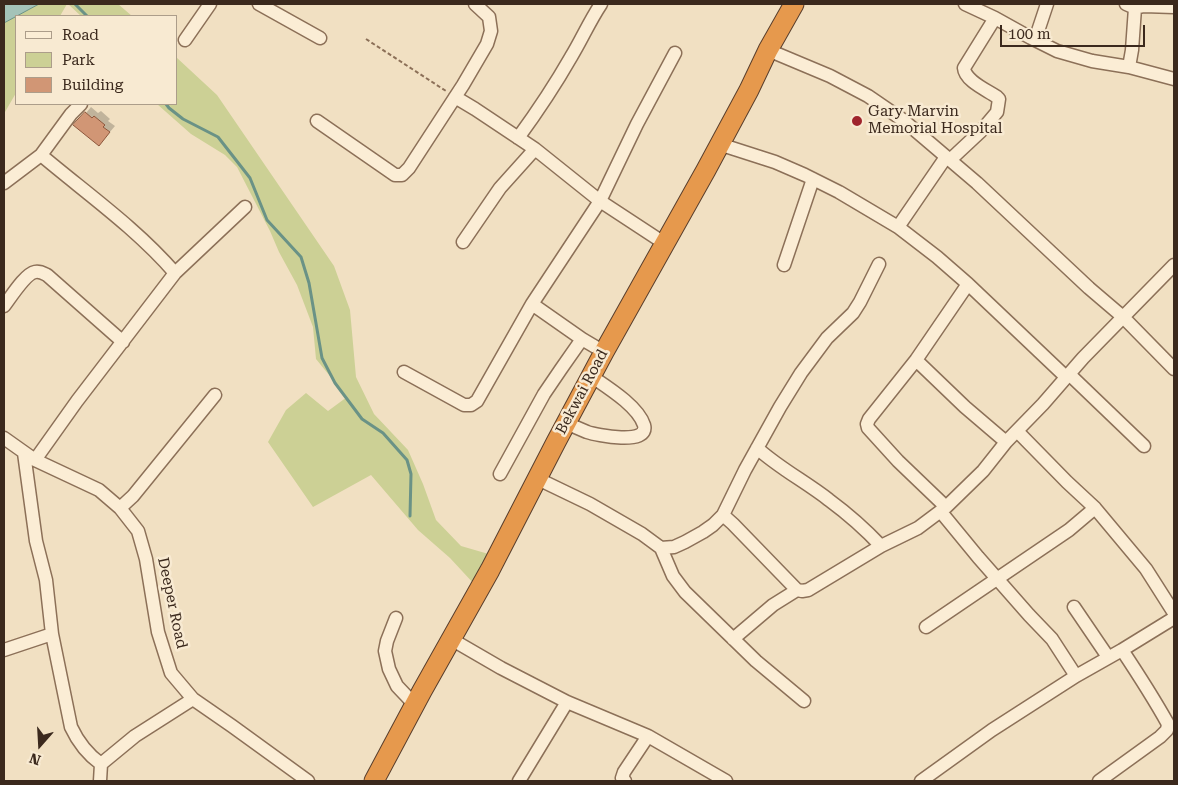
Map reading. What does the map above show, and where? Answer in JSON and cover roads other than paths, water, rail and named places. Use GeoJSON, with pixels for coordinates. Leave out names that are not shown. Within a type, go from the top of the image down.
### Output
{"type":"FeatureCollection","features":[{"type":"Feature","properties":{"kind":"highway","name":"Bekwai Road"},"geometry":{"type":"LineString","coordinates":[[374,781],[490,570],[536,478],[706,170],[794,4]]}},
{"type":"Feature","properties":{"kind":"street"},"geometry":{"type":"LineString","coordinates":[[185,40],[210,4]]}},
{"type":"Feature","properties":{"kind":"street"},"geometry":{"type":"LineString","coordinates":[[259,4],[320,38]]}},
{"type":"Feature","properties":{"kind":"street"},"geometry":{"type":"LineString","coordinates":[[317,120],[395,175],[402,175],[409,168],[487,44],[492,31],[489,17],[475,4]]}},
{"type":"Feature","properties":{"kind":"street"},"geometry":{"type":"LineString","coordinates":[[518,138],[557,80],[591,19],[602,4]]}},
{"type":"Feature","properties":{"kind":"street"},"geometry":{"type":"LineString","coordinates":[[965,4],[1057,51],[1092,61],[1129,67],[1174,79]]}},
{"type":"Feature","properties":{"kind":"street"},"geometry":{"type":"LineString","coordinates":[[1035,40],[1047,4]]}},
{"type":"Feature","properties":{"kind":"street"},"geometry":{"type":"LineString","coordinates":[[1129,67],[1132,50],[1130,6],[1174,7]]}},
{"type":"Feature","properties":{"kind":"street"},"geometry":{"type":"LineString","coordinates":[[898,227],[948,159],[981,131],[997,112],[999,99],[969,79],[964,73],[964,68],[995,18]]}},
{"type":"Feature","properties":{"kind":"street"},"geometry":{"type":"LineString","coordinates":[[768,50],[830,76],[868,96],[903,120],[977,183],[1089,288],[1123,317],[1174,369]]}},
{"type":"Feature","properties":{"kind":"street"},"geometry":{"type":"LineString","coordinates":[[404,372],[464,405],[471,405],[477,401],[532,304],[600,201],[637,124],[675,53]]}},
{"type":"Feature","properties":{"kind":"street"},"geometry":{"type":"LineString","coordinates":[[455,97],[535,149],[600,201],[664,243]]}},
{"type":"Feature","properties":{"kind":"street"},"geometry":{"type":"LineString","coordinates":[[4,183],[41,155],[71,114],[80,105]]}},
{"type":"Feature","properties":{"kind":"street"},"geometry":{"type":"LineString","coordinates":[[719,144],[775,162],[813,179],[898,227],[968,284],[1144,446]]}},
{"type":"Feature","properties":{"kind":"street"},"geometry":{"type":"LineString","coordinates":[[463,242],[500,188],[535,149]]}},
{"type":"Feature","properties":{"kind":"street"},"geometry":{"type":"LineString","coordinates":[[41,155],[126,225],[159,255],[175,273]]}},
{"type":"Feature","properties":{"kind":"street"},"geometry":{"type":"LineString","coordinates":[[784,265],[813,179]]}},
{"type":"Feature","properties":{"kind":"street"},"geometry":{"type":"LineString","coordinates":[[35,460],[77,401],[175,273],[245,207]]}},
{"type":"Feature","properties":{"kind":"street"},"geometry":{"type":"LineString","coordinates":[[660,548],[674,547],[685,542],[713,525],[723,515],[758,448],[801,373],[827,338],[853,312],[879,264]]}},
{"type":"Feature","properties":{"kind":"street"},"geometry":{"type":"LineString","coordinates":[[723,515],[797,590],[808,590],[881,546],[918,528],[944,510],[983,470],[1006,442],[1067,376],[1174,265]]}},
{"type":"Feature","properties":{"kind":"street"},"geometry":{"type":"LineString","coordinates":[[4,306],[28,276],[33,272],[40,272],[47,275],[122,342]]}},
{"type":"Feature","properties":{"kind":"street"},"geometry":{"type":"LineString","coordinates":[[968,284],[916,360],[869,419],[868,428],[944,510],[964,541],[1052,639],[1076,676]]}},
{"type":"Feature","properties":{"kind":"street"},"geometry":{"type":"LineString","coordinates":[[532,304],[604,352]]}},
{"type":"Feature","properties":{"kind":"street"},"geometry":{"type":"LineString","coordinates":[[500,474],[544,394],[582,339]]}},
{"type":"Feature","properties":{"kind":"street"},"geometry":{"type":"LineString","coordinates":[[916,360],[965,407],[1006,442]]}},
{"type":"Feature","properties":{"kind":"street"},"geometry":{"type":"LineString","coordinates":[[566,423],[588,432],[618,437],[634,438],[642,433],[643,424],[625,400],[591,376]]}},
{"type":"Feature","properties":{"kind":"street"},"geometry":{"type":"LineString","coordinates":[[120,508],[133,496],[215,395]]}},
{"type":"Feature","properties":{"kind":"street"},"geometry":{"type":"LineString","coordinates":[[1017,431],[1095,508],[1146,569],[1174,613]]}},
{"type":"Feature","properties":{"kind":"street","name":"Deeper Road"},"geometry":{"type":"LineString","coordinates":[[4,438],[35,460],[99,490],[120,508],[138,531],[146,559],[158,632],[171,673],[193,699],[308,781]]}},
{"type":"Feature","properties":{"kind":"street"},"geometry":{"type":"LineString","coordinates":[[758,448],[781,467],[829,499],[881,546]]}},
{"type":"Feature","properties":{"kind":"street"},"geometry":{"type":"LineString","coordinates":[[24,453],[36,542],[46,580],[52,634],[72,727],[76,738],[84,749],[101,764]]}},
{"type":"Feature","properties":{"kind":"street"},"geometry":{"type":"LineString","coordinates":[[536,478],[590,504],[642,534],[660,548],[673,576],[686,592],[756,661],[804,701]]}},
{"type":"Feature","properties":{"kind":"street"},"geometry":{"type":"LineString","coordinates":[[926,627],[1069,530],[1095,508]]}},
{"type":"Feature","properties":{"kind":"street"},"geometry":{"type":"LineString","coordinates":[[733,639],[773,605],[797,590]]}},
{"type":"Feature","properties":{"kind":"street"},"geometry":{"type":"LineString","coordinates":[[1074,607],[1108,657]]}},
{"type":"Feature","properties":{"kind":"street"},"geometry":{"type":"LineString","coordinates":[[396,618],[385,651],[389,669],[397,686],[415,705]]}},
{"type":"Feature","properties":{"kind":"street"},"geometry":{"type":"LineString","coordinates":[[921,781],[992,730],[1076,676],[1174,618]]}},
{"type":"Feature","properties":{"kind":"street"},"geometry":{"type":"LineString","coordinates":[[4,650],[52,634]]}},
{"type":"Feature","properties":{"kind":"street"},"geometry":{"type":"LineString","coordinates":[[451,639],[501,668],[567,702],[648,736],[726,781]]}},
{"type":"Feature","properties":{"kind":"street"},"geometry":{"type":"LineString","coordinates":[[1099,781],[1167,730],[1168,724],[1122,650]]}},
{"type":"Feature","properties":{"kind":"street"},"geometry":{"type":"LineString","coordinates":[[100,781],[101,764],[135,736],[193,699]]}},
{"type":"Feature","properties":{"kind":"street"},"geometry":{"type":"LineString","coordinates":[[519,781],[567,702]]}},
{"type":"Feature","properties":{"kind":"street"},"geometry":{"type":"LineString","coordinates":[[625,781],[622,778],[624,772],[648,736]]}},
{"type":"Feature","properties":{"kind":"water"},"geometry":{"type":"Polygon","coordinates":[[[4,4],[39,4],[19,15],[15,15],[15,17],[4,23],[4,4]]]}},
{"type":"Feature","properties":{"kind":"waterway"},"geometry":{"type":"LineString","coordinates":[[75,4],[86,15]]}},
{"type":"Feature","properties":{"kind":"waterway"},"geometry":{"type":"LineString","coordinates":[[167,105],[183,119],[218,137],[250,178],[267,220],[301,257],[309,283],[322,358],[335,383],[362,419],[383,433],[407,460],[411,474],[410,516]]}},
{"type":"Feature","properties":{"kind":"place","name":"Gary Marvin Memorial Hospital"},"geometry":{"type":"Point","coordinates":[857,121]}}]}
